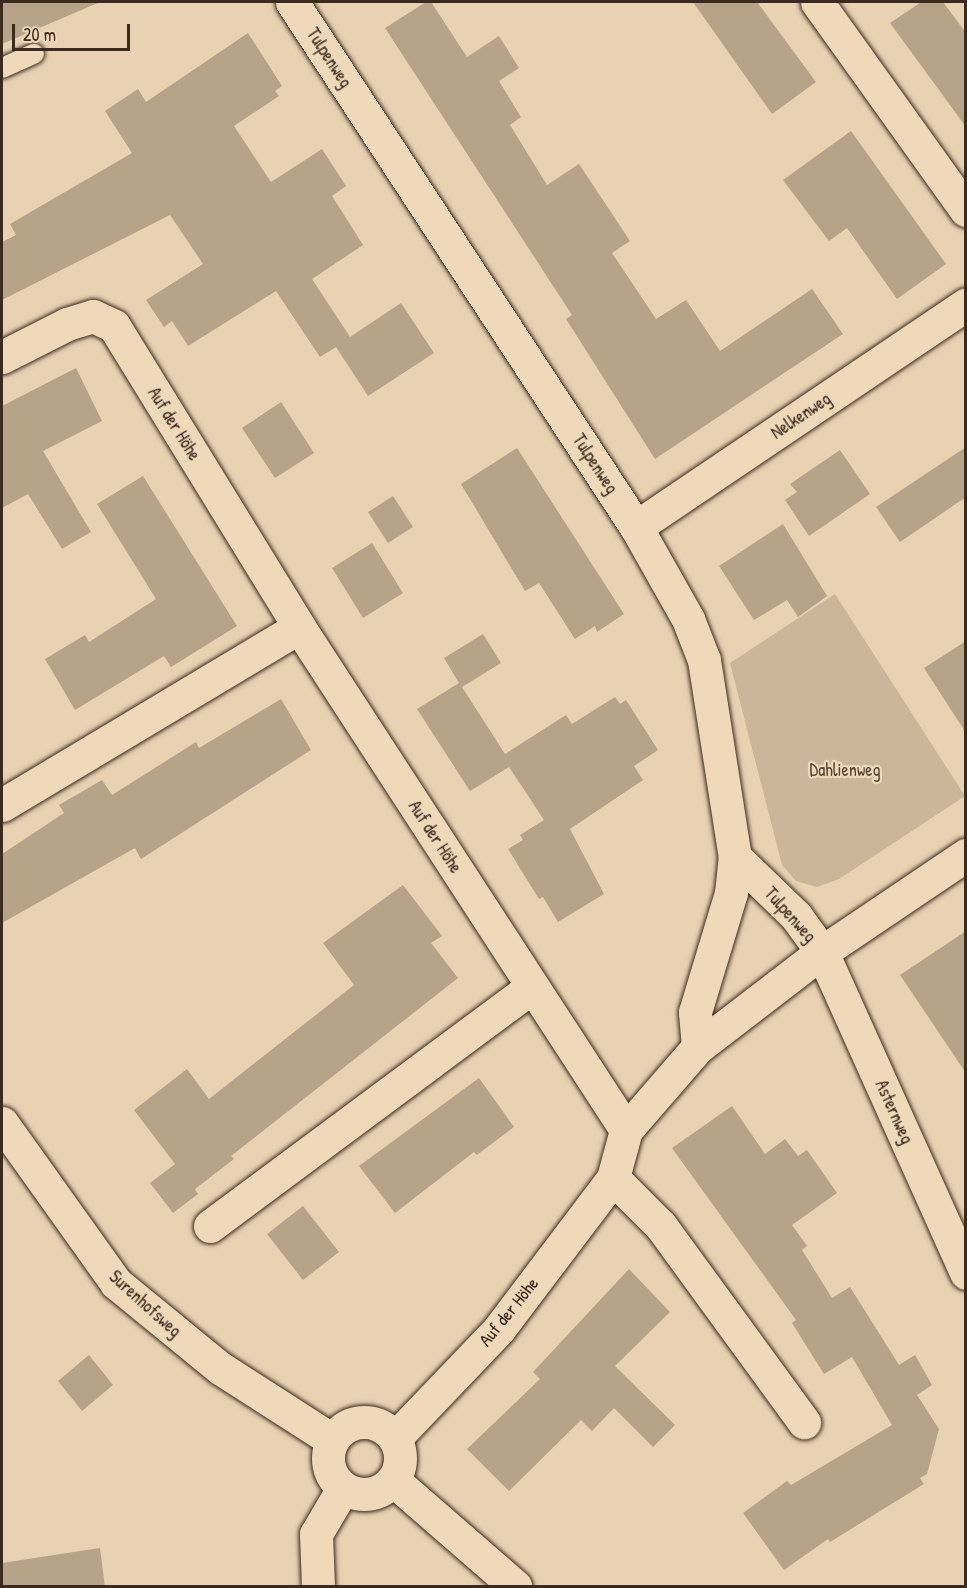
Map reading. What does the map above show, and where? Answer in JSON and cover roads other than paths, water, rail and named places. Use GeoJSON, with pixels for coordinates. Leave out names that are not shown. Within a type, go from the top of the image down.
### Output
{"type":"FeatureCollection","features":[{"type":"Feature","properties":{"kind":"street","name":"Tulpenweg"},"geometry":{"type":"LineString","coordinates":[[292,2],[636,527],[688,619],[704,660],[735,857],[796,916],[822,952]]}},
{"type":"Feature","properties":{"kind":"street"},"geometry":{"type":"LineString","coordinates":[[817,2],[966,210]]}},
{"type":"Feature","properties":{"kind":"street","name":"Nelkenweg"},"geometry":{"type":"LineString","coordinates":[[636,527],[966,304]]}},
{"type":"Feature","properties":{"kind":"street","name":"Auf der Höhe"},"geometry":{"type":"LineString","coordinates":[[2,357],[67,324],[93,316],[114,326],[299,627],[626,1130]]}},
{"type":"Feature","properties":{"kind":"street"},"geometry":{"type":"LineString","coordinates":[[2,805],[299,627]]}},
{"type":"Feature","properties":{"kind":"street"},"geometry":{"type":"LineString","coordinates":[[822,952],[966,855]]}},
{"type":"Feature","properties":{"kind":"street"},"geometry":{"type":"LineString","coordinates":[[698,1047],[695,1012],[731,893],[735,857]]}},
{"type":"Feature","properties":{"kind":"street","name":"Auf der Höhe"},"geometry":{"type":"LineString","coordinates":[[395,1438],[499,1329],[613,1178],[626,1130],[698,1047],[822,952]]}},
{"type":"Feature","properties":{"kind":"street","name":"Asternweg"},"geometry":{"type":"LineString","coordinates":[[822,952],[966,1273]]}},
{"type":"Feature","properties":{"kind":"street"},"geometry":{"type":"LineString","coordinates":[[210,1226],[532,987]]}},
{"type":"Feature","properties":{"kind":"street","name":"Surenhofsweg"},"geometry":{"type":"LineString","coordinates":[[5,1138],[116,1283],[220,1368],[332,1440]]}},
{"type":"Feature","properties":{"kind":"street"},"geometry":{"type":"LineString","coordinates":[[613,1178],[661,1226],[804,1422]]}},
{"type":"Feature","properties":{"kind":"street"},"geometry":{"type":"LineString","coordinates":[[363,1421],[381,1425],[395,1438],[400,1467],[393,1480],[369,1494],[343,1488],[328,1466],[332,1440],[345,1426],[363,1421]]}},
{"type":"Feature","properties":{"kind":"street"},"geometry":{"type":"LineString","coordinates":[[393,1480],[515,1587]]}},
{"type":"Feature","properties":{"kind":"street"},"geometry":{"type":"LineString","coordinates":[[318,1587],[316,1534],[343,1488]]}},
{"type":"Feature","properties":{"kind":"lane"},"geometry":{"type":"LineString","coordinates":[[2,68],[34,54]]}},
{"type":"Feature","properties":{"kind":"park label","name":"Dahlienweg"},"geometry":{"type":"Point","coordinates":[845,770]}}]}
